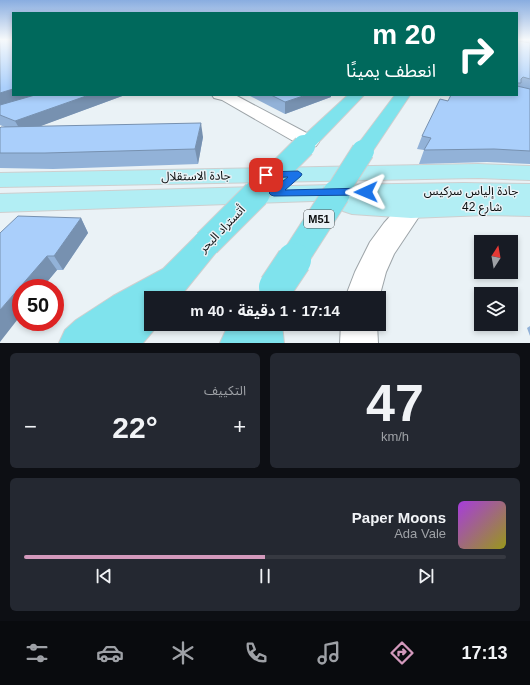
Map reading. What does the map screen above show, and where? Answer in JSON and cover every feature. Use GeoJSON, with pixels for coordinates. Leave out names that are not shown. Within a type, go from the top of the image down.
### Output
{"type":"FeatureCollection","features":[{"type":"Feature","properties":{"kind":"highway","name":"أتستراد البحر"},"geometry":{"type":"LineString","coordinates":[[168,288],[207,243],[356,96]]}},
{"type":"Feature","properties":{"kind":"highway","name":"M51"},"geometry":{"type":"LineString","coordinates":[[274,291],[363,151],[402,96]]}},
{"type":"Feature","properties":{"kind":"highway"},"geometry":{"type":"LineString","coordinates":[[78,343],[93,329],[119,310],[168,288]]}},
{"type":"Feature","properties":{"kind":"highway"},"geometry":{"type":"LineString","coordinates":[[119,343],[144,315]]}},
{"type":"Feature","properties":{"kind":"highway"},"geometry":{"type":"LineString","coordinates":[[239,343],[248,331]]}},
{"type":"Feature","properties":{"kind":"highway"},"geometry":{"type":"LineString","coordinates":[[264,331],[264,343]]}},
{"type":"Feature","properties":{"kind":"main road","name":"جادة إلياس سركيس"},"geometry":{"type":"LineString","coordinates":[[413,191],[478,171],[530,173]]}},
{"type":"Feature","properties":{"kind":"main road","name":"جادة الاستقلال"},"geometry":{"type":"LineString","coordinates":[[0,180],[298,174],[413,191]]}},
{"type":"Feature","properties":{"kind":"main road"},"geometry":{"type":"LineString","coordinates":[[274,193],[298,174]]}},
{"type":"Feature","properties":{"kind":"main road","name":"جادة إلياس سركيس"},"geometry":{"type":"LineString","coordinates":[[413,191],[530,192]]}},
{"type":"Feature","properties":{"kind":"main road","name":"جادة الاستقلال"},"geometry":{"type":"LineString","coordinates":[[0,203],[274,193],[413,191]]}},
{"type":"Feature","properties":{"kind":"main road","name":"شارع 42"},"geometry":{"type":"LineString","coordinates":[[233,195],[413,191],[485,206],[530,207]]}},
{"type":"Feature","properties":{"kind":"street"},"geometry":{"type":"LineString","coordinates":[[226,96],[306,144]]}},
{"type":"Feature","properties":{"kind":"street"},"geometry":{"type":"LineString","coordinates":[[364,291],[371,269],[381,247],[413,191]]}},
{"type":"Feature","properties":{"kind":"street"},"geometry":{"type":"LineString","coordinates":[[359,331],[359,343]]}},
{"type":"Feature","properties":{"kind":"building"},"geometry":{"type":"Polygon","coordinates":[[[0,56],[12,56],[12,89],[0,93],[0,56]]]}},
{"type":"Feature","properties":{"kind":"building"},"geometry":{"type":"Polygon","coordinates":[[[518,56],[530,56],[530,79],[523,77],[521,79],[521,83],[518,83],[518,56]]]}},
{"type":"Feature","properties":{"kind":"building"},"geometry":{"type":"Polygon","coordinates":[[[518,86],[530,89],[530,151],[494,149],[424,150],[431,138],[422,136],[440,99],[448,101],[450,96],[518,96],[518,86]]]}},
{"type":"Feature","properties":{"kind":"building"},"geometry":{"type":"Polygon","coordinates":[[[32,96],[86,96],[15,121],[0,115],[0,105],[32,96]]]}},
{"type":"Feature","properties":{"kind":"building"},"geometry":{"type":"Polygon","coordinates":[[[273,96],[303,96],[285,102],[273,96]]]}},
{"type":"Feature","properties":{"kind":"building"},"geometry":{"type":"Polygon","coordinates":[[[201,123],[195,149],[0,153],[1,127],[201,123]]]}},
{"type":"Feature","properties":{"kind":"building"},"geometry":{"type":"Polygon","coordinates":[[[18,216],[81,218],[54,256],[47,256],[27,279],[12,279],[12,296],[0,310],[0,233],[18,216]]]}},
{"type":"Feature","properties":{"kind":"route"},"geometry":{"type":"LineString","coordinates":[[266,175],[298,174],[274,193],[366,192]]}}]}
